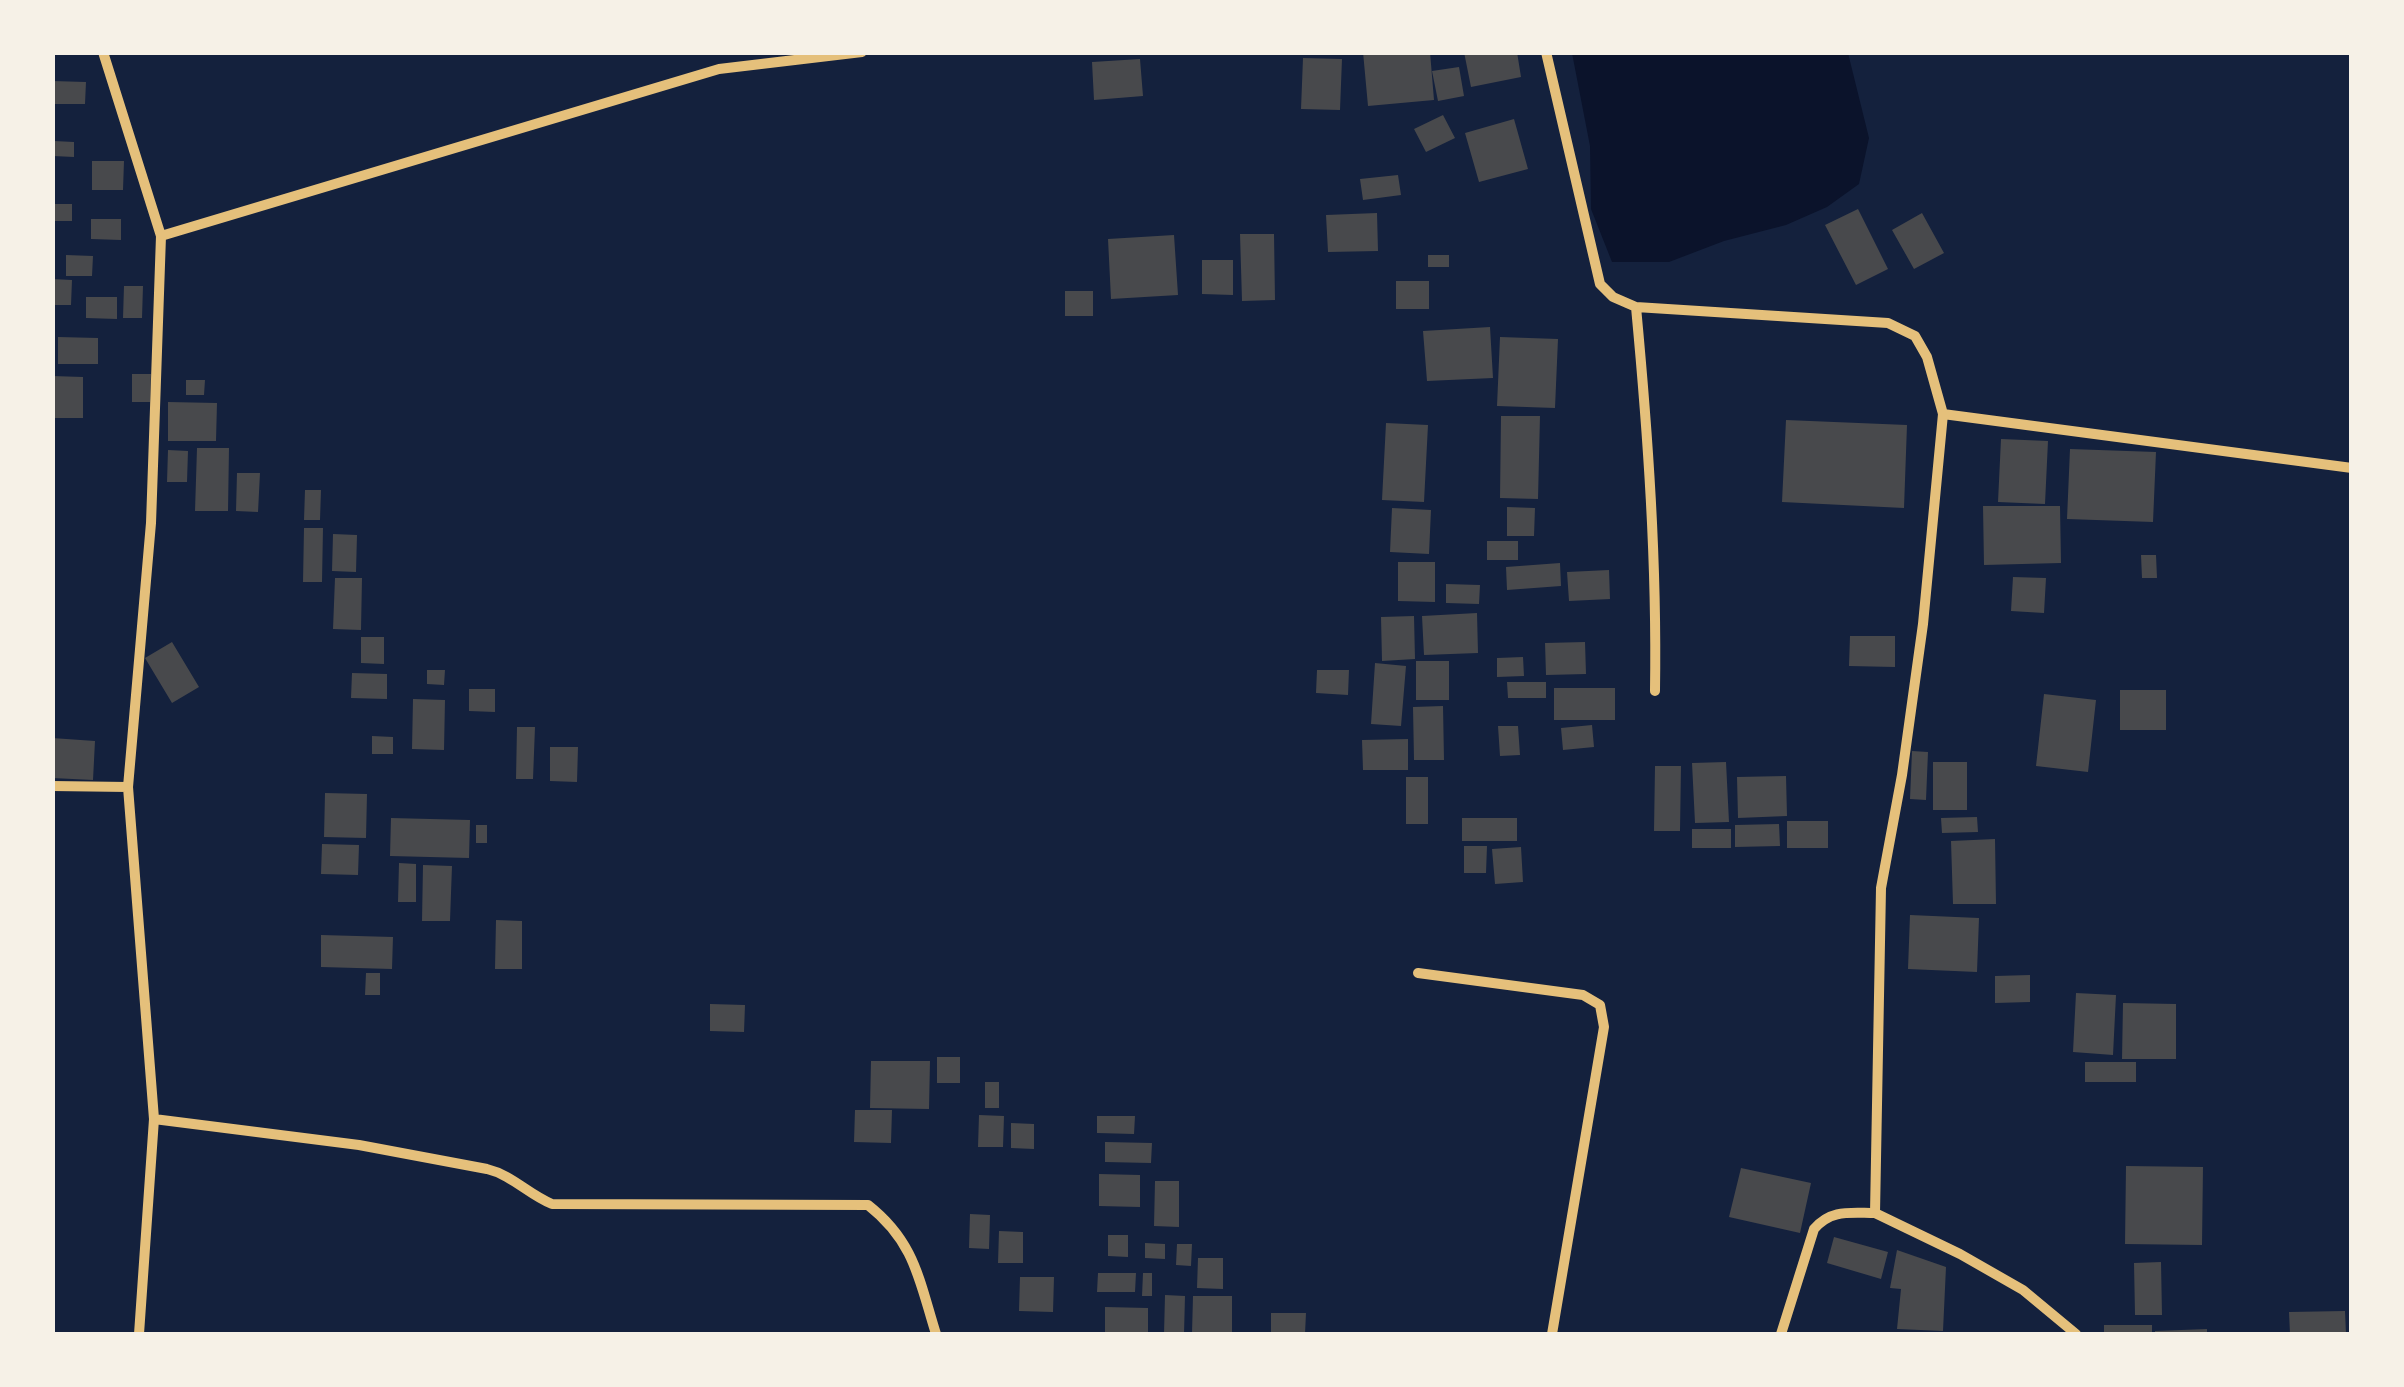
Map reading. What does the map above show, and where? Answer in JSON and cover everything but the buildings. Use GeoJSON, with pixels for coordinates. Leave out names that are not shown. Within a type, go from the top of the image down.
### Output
{"type":"FeatureCollection","features":[{"type":"Feature","properties":{"kind":"street"},"geometry":{"type":"LineString","coordinates":[[103,52],[162,236],[151,523],[128,787],[154,1119],[139,1334]]}},
{"type":"Feature","properties":{"kind":"street"},"geometry":{"type":"LineString","coordinates":[[162,236],[719,69],[862,52]]}},
{"type":"Feature","properties":{"kind":"street"},"geometry":{"type":"LineString","coordinates":[[1546,52],[1600,284],[1614,297],[1636,307],[1888,323],[1915,336],[1927,356],[1943,414],[1923,624],[1881,888],[1874,1213]]}},
{"type":"Feature","properties":{"kind":"street"},"geometry":{"type":"LineString","coordinates":[[1636,307],[1650,461],[1655,691]]}},
{"type":"Feature","properties":{"kind":"street"},"geometry":{"type":"LineString","coordinates":[[1943,414],[2352,468]]}},
{"type":"Feature","properties":{"kind":"street"},"geometry":{"type":"LineString","coordinates":[[52,786],[128,787]]}},
{"type":"Feature","properties":{"kind":"street"},"geometry":{"type":"LineString","coordinates":[[1418,973],[1583,996],[1600,1005],[1604,1027],[1552,1334]]}},
{"type":"Feature","properties":{"kind":"street"},"geometry":{"type":"LineString","coordinates":[[154,1119],[359,1144],[487,1169],[505,1174],[552,1204],[868,1205],[909,1248],[936,1334]]}},
{"type":"Feature","properties":{"kind":"street"},"geometry":{"type":"LineString","coordinates":[[1781,1334],[1814,1229],[1824,1218],[1836,1213],[1874,1213],[1960,1254],[2023,1290],[2076,1334]]}},
{"type":"Feature","properties":{"kind":"water"},"geometry":{"type":"Polygon","coordinates":[[[1572,53],[1848,53],[1869,138],[1859,184],[1827,207],[1786,225],[1724,241],[1669,262],[1612,262],[1591,209],[1590,146],[1572,53]]]}}]}
